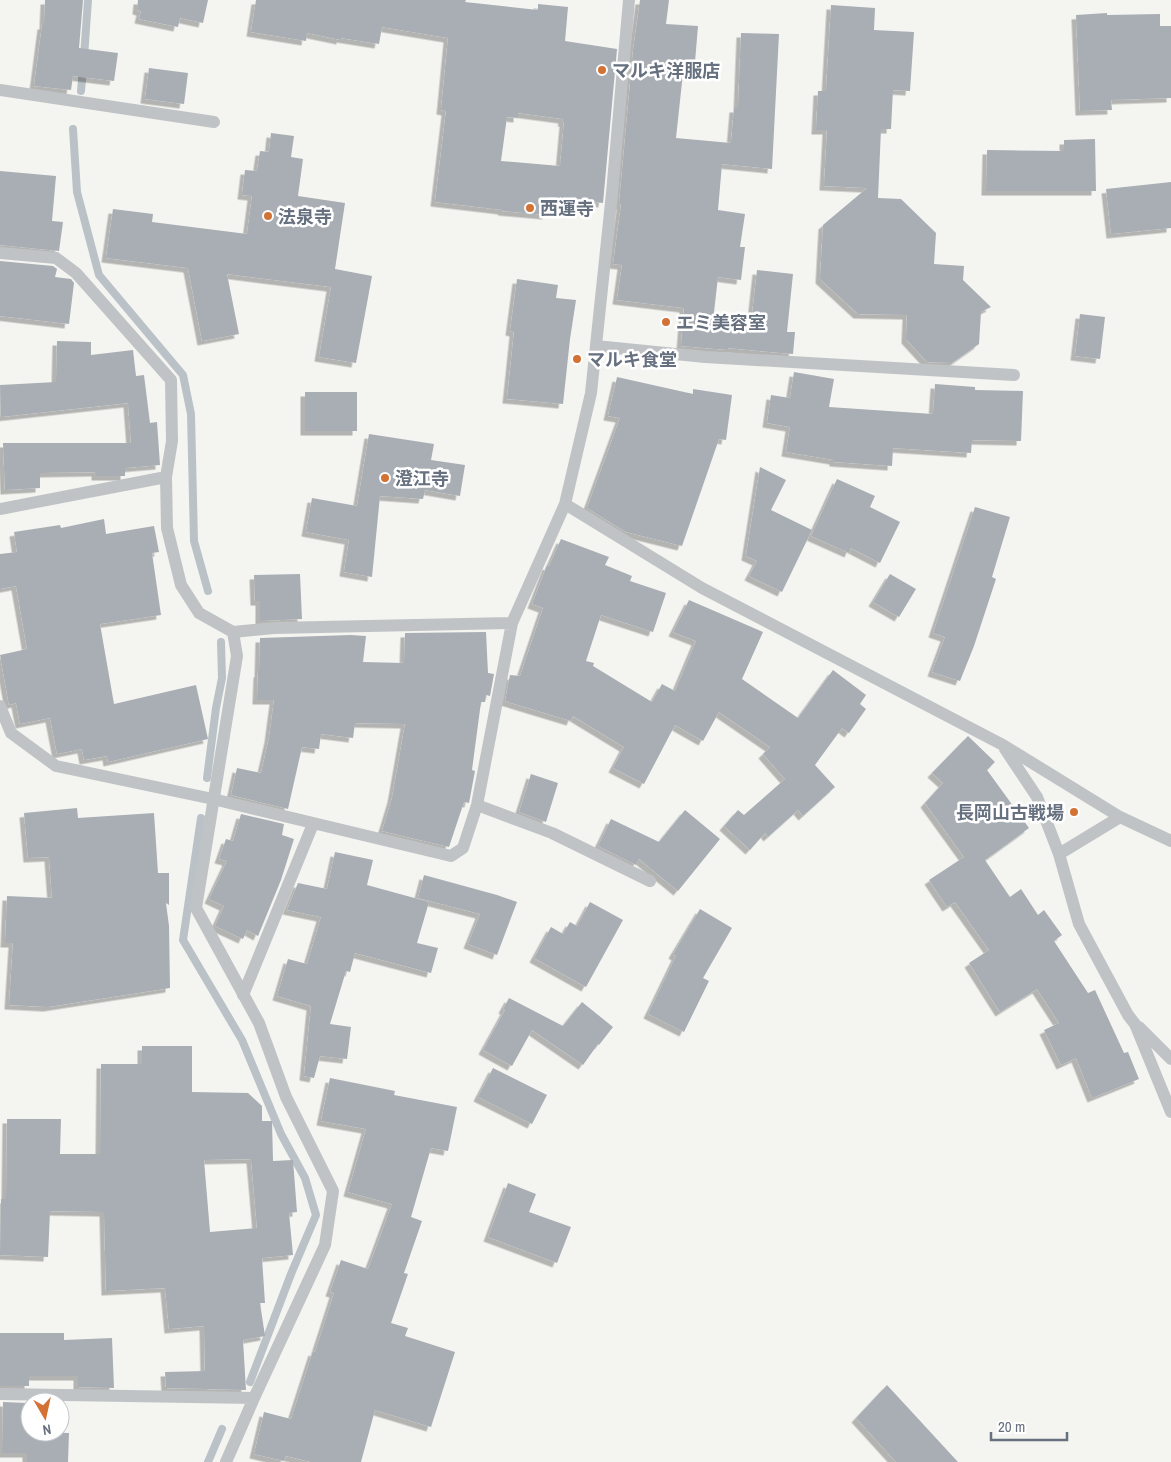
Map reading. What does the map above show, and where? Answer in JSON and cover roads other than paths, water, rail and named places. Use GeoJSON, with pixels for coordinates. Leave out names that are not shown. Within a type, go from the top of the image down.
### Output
{"type":"FeatureCollection","features":[{"type":"Feature","properties":{"kind":"lane"},"geometry":{"type":"LineString","coordinates":[[0,706],[11,733],[56,766],[213,799],[451,856],[463,848],[477,804],[512,623],[565,504],[591,393],[612,193],[629,0]]}},
{"type":"Feature","properties":{"kind":"lane"},"geometry":{"type":"LineString","coordinates":[[0,90],[214,122]]}},
{"type":"Feature","properties":{"kind":"lane"},"geometry":{"type":"LineString","coordinates":[[0,253],[56,258],[76,273],[171,380],[172,441],[166,477],[167,528],[181,585],[199,613],[233,632],[274,628],[512,623]]}},
{"type":"Feature","properties":{"kind":"lane"},"geometry":{"type":"LineString","coordinates":[[596,346],[705,357],[1014,375]]}},
{"type":"Feature","properties":{"kind":"lane"},"geometry":{"type":"LineString","coordinates":[[0,509],[166,477]]}},
{"type":"Feature","properties":{"kind":"lane"},"geometry":{"type":"LineString","coordinates":[[565,504],[702,588],[1003,745],[1120,817],[1171,841]]}},
{"type":"Feature","properties":{"kind":"lane"},"geometry":{"type":"LineString","coordinates":[[226,1462],[325,1245],[333,1191],[286,1097],[259,1023],[196,908],[237,656],[233,632]]}},
{"type":"Feature","properties":{"kind":"lane"},"geometry":{"type":"LineString","coordinates":[[1003,745],[1038,797],[1059,854],[1079,924],[1128,1015],[1171,1058]]}},
{"type":"Feature","properties":{"kind":"lane"},"geometry":{"type":"LineString","coordinates":[[477,804],[552,833],[650,881]]}},
{"type":"Feature","properties":{"kind":"lane"},"geometry":{"type":"LineString","coordinates":[[1059,854],[1120,817]]}},
{"type":"Feature","properties":{"kind":"lane"},"geometry":{"type":"LineString","coordinates":[[243,995],[314,824]]}},
{"type":"Feature","properties":{"kind":"lane"},"geometry":{"type":"LineString","coordinates":[[1135,1024],[1171,1112]]}},
{"type":"Feature","properties":{"kind":"lane"},"geometry":{"type":"LineString","coordinates":[[0,1394],[254,1398]]}},
{"type":"Feature","properties":{"kind":"waterway"},"geometry":{"type":"LineString","coordinates":[[84,57],[88,0]]}},
{"type":"Feature","properties":{"kind":"waterway"},"geometry":{"type":"LineString","coordinates":[[81,91],[83,68]]}},
{"type":"Feature","properties":{"kind":"waterway"},"geometry":{"type":"LineString","coordinates":[[73,129],[77,192],[99,275],[183,375],[191,414],[194,541],[208,591]]}},
{"type":"Feature","properties":{"kind":"waterway"},"geometry":{"type":"LineString","coordinates":[[207,778],[222,678],[221,642]]}},
{"type":"Feature","properties":{"kind":"waterway"},"geometry":{"type":"LineString","coordinates":[[201,818],[183,940],[242,1040],[281,1134],[305,1178],[316,1215],[291,1274],[250,1382]]}},
{"type":"Feature","properties":{"kind":"waterway"},"geometry":{"type":"LineString","coordinates":[[208,1462],[222,1429]]}},
{"type":"Feature","properties":{"kind":"place","name":"マルキ洋服店"},"geometry":{"type":"Point","coordinates":[602,70]}},
{"type":"Feature","properties":{"kind":"place","name":"西運寺"},"geometry":{"type":"Point","coordinates":[530,208]}},
{"type":"Feature","properties":{"kind":"place","name":"法泉寺"},"geometry":{"type":"Point","coordinates":[268,216]}},
{"type":"Feature","properties":{"kind":"place","name":"エミ美容室"},"geometry":{"type":"Point","coordinates":[666,322]}},
{"type":"Feature","properties":{"kind":"place","name":"マルキ食堂"},"geometry":{"type":"Point","coordinates":[577,359]}},
{"type":"Feature","properties":{"kind":"place","name":"澄江寺"},"geometry":{"type":"Point","coordinates":[385,478]}},
{"type":"Feature","properties":{"kind":"place","name":"長岡山古戦場"},"geometry":{"type":"Point","coordinates":[1074,812]}}]}
